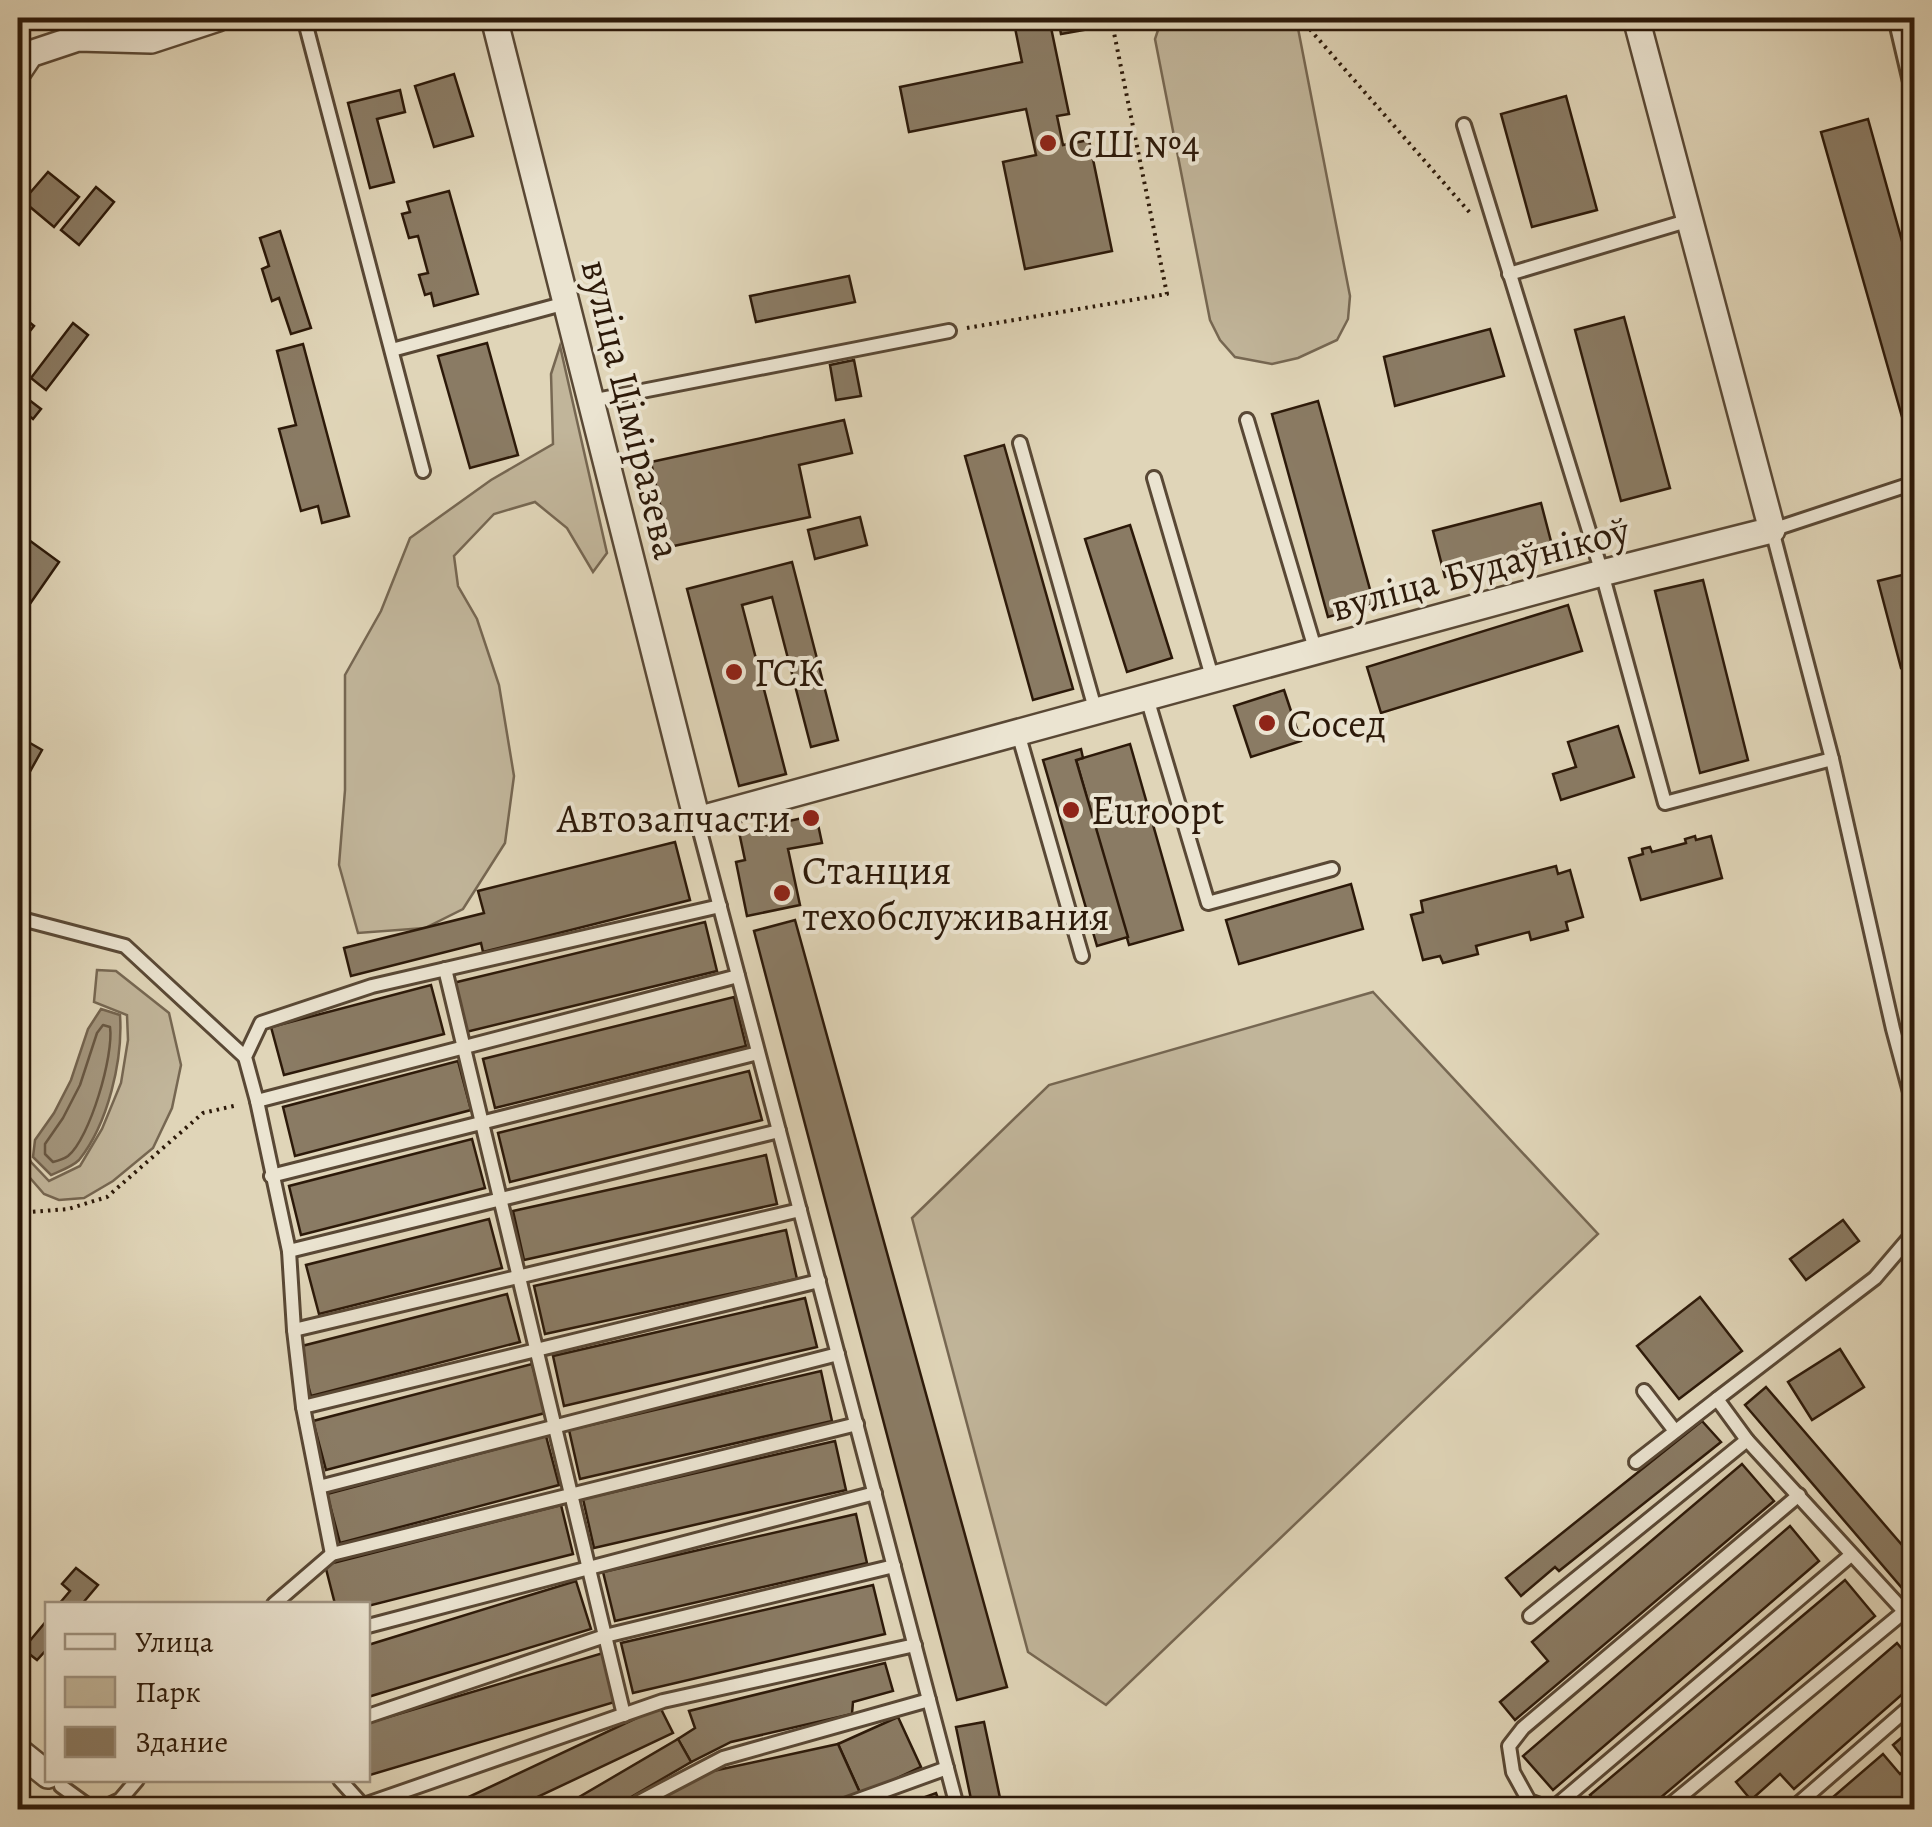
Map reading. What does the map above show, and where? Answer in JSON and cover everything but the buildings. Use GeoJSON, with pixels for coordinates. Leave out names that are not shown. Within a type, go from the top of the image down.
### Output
{"type":"FeatureCollection","features":[{"type":"Feature","properties":{"kind":"street"},"geometry":{"type":"LineString","coordinates":[[21,56],[76,28],[150,40],[218,18]]}},
{"type":"Feature","properties":{"kind":"street","name":"вуліца Ціміразева"},"geometry":{"type":"LineString","coordinates":[[494,18],[697,820]]}},
{"type":"Feature","properties":{"kind":"street"},"geometry":{"type":"LineString","coordinates":[[1636,18],[1772,530]]}},
{"type":"Feature","properties":{"kind":"street","name":"вуліца Будаўнікоў"},"geometry":{"type":"LineString","coordinates":[[697,820],[1772,530]]}},
{"type":"Feature","properties":{"kind":"street"},"geometry":{"type":"LineString","coordinates":[[18,1750],[45,1772]]}},
{"type":"Feature","properties":{"kind":"lane"},"geometry":{"type":"LineString","coordinates":[[304,18],[423,471]]}},
{"type":"Feature","properties":{"kind":"lane"},"geometry":{"type":"LineString","coordinates":[[1894,18],[1914,99]]}},
{"type":"Feature","properties":{"kind":"lane"},"geometry":{"type":"LineString","coordinates":[[1464,125],[1602,573],[1665,803],[1832,760]]}},
{"type":"Feature","properties":{"kind":"lane"},"geometry":{"type":"LineString","coordinates":[[1509,274],[1690,220]]}},
{"type":"Feature","properties":{"kind":"lane"},"geometry":{"type":"LineString","coordinates":[[392,350],[566,303]]}},
{"type":"Feature","properties":{"kind":"lane"},"geometry":{"type":"LineString","coordinates":[[592,402],[949,331]]}},
{"type":"Feature","properties":{"kind":"lane"},"geometry":{"type":"LineString","coordinates":[[1247,420],[1316,652]]}},
{"type":"Feature","properties":{"kind":"lane"},"geometry":{"type":"LineString","coordinates":[[1020,443],[1096,712]]}},
{"type":"Feature","properties":{"kind":"lane"},"geometry":{"type":"LineString","coordinates":[[1154,478],[1213,680]]}},
{"type":"Feature","properties":{"kind":"lane"},"geometry":{"type":"LineString","coordinates":[[1914,484],[1772,530],[1832,760],[1914,1107]]}},
{"type":"Feature","properties":{"kind":"lane"},"geometry":{"type":"LineString","coordinates":[[1147,698],[1208,903],[1332,869]]}},
{"type":"Feature","properties":{"kind":"lane"},"geometry":{"type":"LineString","coordinates":[[1018,733],[1082,956]]}},
{"type":"Feature","properties":{"kind":"lane"},"geometry":{"type":"LineString","coordinates":[[697,820],[958,1810]]}},
{"type":"Feature","properties":{"kind":"lane"},"geometry":{"type":"LineString","coordinates":[[244,1057],[261,1023],[372,986],[720,906]]}},
{"type":"Feature","properties":{"kind":"lane"},"geometry":{"type":"LineString","coordinates":[[18,918],[126,946],[244,1057],[289,1251],[303,1407],[332,1554]]}},
{"type":"Feature","properties":{"kind":"lane"},"geometry":{"type":"LineString","coordinates":[[445,969],[624,1715]]}},
{"type":"Feature","properties":{"kind":"lane"},"geometry":{"type":"LineString","coordinates":[[257,1101],[738,976]]}},
{"type":"Feature","properties":{"kind":"lane"},"geometry":{"type":"LineString","coordinates":[[271,1176],[758,1053]]}},
{"type":"Feature","properties":{"kind":"lane"},"geometry":{"type":"LineString","coordinates":[[289,1251],[779,1131]]}},
{"type":"Feature","properties":{"kind":"lane"},"geometry":{"type":"LineString","coordinates":[[294,1330],[800,1210]]}},
{"type":"Feature","properties":{"kind":"lane"},"geometry":{"type":"LineString","coordinates":[[1636,1462],[1875,1278],[1912,1232]]}},
{"type":"Feature","properties":{"kind":"lane"},"geometry":{"type":"LineString","coordinates":[[1912,1232],[1914,1407]]}},
{"type":"Feature","properties":{"kind":"lane"},"geometry":{"type":"LineString","coordinates":[[303,1407],[819,1281]]}},
{"type":"Feature","properties":{"kind":"lane"},"geometry":{"type":"LineString","coordinates":[[319,1487],[838,1354]]}},
{"type":"Feature","properties":{"kind":"lane"},"geometry":{"type":"LineString","coordinates":[[1644,1391],[1676,1431]]}},
{"type":"Feature","properties":{"kind":"lane"},"geometry":{"type":"LineString","coordinates":[[1664,1810],[1910,1616],[1747,1440],[1717,1398]]}},
{"type":"Feature","properties":{"kind":"lane"},"geometry":{"type":"LineString","coordinates":[[276,1602],[332,1554],[856,1424]]}},
{"type":"Feature","properties":{"kind":"lane"},"geometry":{"type":"LineString","coordinates":[[1530,1616],[1747,1440]]}},
{"type":"Feature","properties":{"kind":"lane"},"geometry":{"type":"LineString","coordinates":[[370,1625],[875,1494]]}},
{"type":"Feature","properties":{"kind":"lane"},"geometry":{"type":"LineString","coordinates":[[1799,1496],[1523,1728],[1510,1746],[1513,1772],[1529,1801],[1552,1809],[1851,1555]]}},
{"type":"Feature","properties":{"kind":"lane"},"geometry":{"type":"LineString","coordinates":[[370,1715],[604,1636],[894,1566]]}},
{"type":"Feature","properties":{"kind":"lane"},"geometry":{"type":"LineString","coordinates":[[342,1782],[365,1807],[662,1702],[914,1645]]}},
{"type":"Feature","properties":{"kind":"lane"},"geometry":{"type":"LineString","coordinates":[[630,1810],[638,1802],[723,1758],[929,1700]]}},
{"type":"Feature","properties":{"kind":"lane"},"geometry":{"type":"LineString","coordinates":[[1791,1810],[1914,1702]]}},
{"type":"Feature","properties":{"kind":"lane"},"geometry":{"type":"LineString","coordinates":[[831,1810],[947,1768]]}},
{"type":"Feature","properties":{"kind":"lane"},"geometry":{"type":"LineString","coordinates":[[57,1782],[96,1810],[120,1800],[135,1782]]}},
{"type":"Feature","properties":{"kind":"path"},"geometry":{"type":"LineString","coordinates":[[949,331],[1167,294],[1111,18]]}},
{"type":"Feature","properties":{"kind":"path"},"geometry":{"type":"LineString","coordinates":[[1300,18],[1502,250]]}},
{"type":"Feature","properties":{"kind":"path"},"geometry":{"type":"LineString","coordinates":[[18,1212],[68,1209],[106,1197],[203,1113],[257,1101]]}},
{"type":"Feature","properties":{"kind":"green space"},"geometry":{"type":"Polygon","coordinates":[[[1162,18],[1296,18],[1350,296],[1348,319],[1337,340],[1298,358],[1272,364],[1235,357],[1220,340],[1210,320],[1155,39],[1162,18]]]}},
{"type":"Feature","properties":{"kind":"green space"},"geometry":{"type":"Polygon","coordinates":[[[560,346],[607,553],[593,572],[567,528],[535,502],[494,514],[454,556],[458,586],[477,619],[499,685],[514,776],[505,843],[463,909],[425,928],[358,933],[339,865],[345,790],[345,675],[381,611],[410,538],[491,480],[553,444],[551,374],[560,346]]]}},
{"type":"Feature","properties":{"kind":"green space"},"geometry":{"type":"Polygon","coordinates":[[[97,970],[116,971],[169,1013],[181,1065],[172,1108],[153,1148],[113,1181],[84,1198],[59,1200],[44,1194],[18,1164],[18,1143],[21,1141],[31,1162],[49,1181],[80,1166],[102,1129],[121,1083],[128,1040],[127,1015],[94,1002],[97,970]]]}},
{"type":"Feature","properties":{"kind":"green space"},"geometry":{"type":"Polygon","coordinates":[[[1373,992],[1598,1234],[1106,1705],[1028,1652],[912,1218],[1049,1085],[1373,992]]]}},
{"type":"Feature","properties":{"kind":"water"},"geometry":{"type":"Polygon","coordinates":[[[101,1009],[120,1015],[112,1091],[98,1128],[79,1160],[51,1175],[33,1157],[35,1140],[71,1080],[88,1029],[101,1009]]]}},
{"type":"Feature","properties":{"kind":"place","name":"СШ №4"},"geometry":{"type":"Point","coordinates":[1048,143]}},
{"type":"Feature","properties":{"kind":"place","name":"ГСК"},"geometry":{"type":"Point","coordinates":[734,672]}},
{"type":"Feature","properties":{"kind":"place","name":"Сосед"},"geometry":{"type":"Point","coordinates":[1267,723]}},
{"type":"Feature","properties":{"kind":"place","name":"Euroopt"},"geometry":{"type":"Point","coordinates":[1071,810]}},
{"type":"Feature","properties":{"kind":"place","name":"Автозапчасти"},"geometry":{"type":"Point","coordinates":[811,818]}},
{"type":"Feature","properties":{"kind":"place","name":"Станция техобслуживания"},"geometry":{"type":"Point","coordinates":[782,893]}}]}
